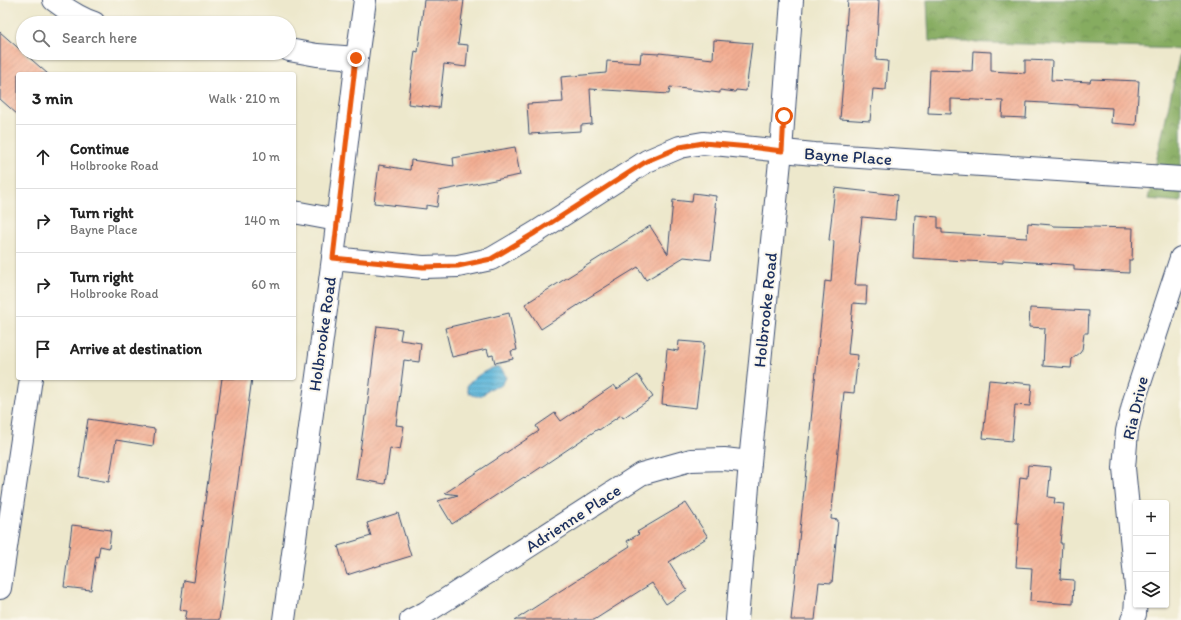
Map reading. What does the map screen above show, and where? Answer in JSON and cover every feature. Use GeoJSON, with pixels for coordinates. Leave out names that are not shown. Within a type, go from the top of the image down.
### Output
{"type":"FeatureCollection","features":[{"type":"Feature","properties":{"kind":"street"},"geometry":{"type":"LineString","coordinates":[[54,0],[66,10],[77,16]]}},
{"type":"Feature","properties":{"kind":"street","name":"Holbrooke Road"},"geometry":{"type":"LineString","coordinates":[[284,620],[333,258],[356,58],[365,0]]}},
{"type":"Feature","properties":{"kind":"street","name":"Holbrooke Road"},"geometry":{"type":"LineString","coordinates":[[737,620],[750,462],[782,151],[792,0]]}},
{"type":"Feature","properties":{"kind":"street"},"geometry":{"type":"LineString","coordinates":[[296,51],[316,55],[356,58]]}},
{"type":"Feature","properties":{"kind":"street","name":"Bayne Place"},"geometry":{"type":"LineString","coordinates":[[333,258],[423,267],[458,266],[491,259],[535,233],[647,161],[680,147],[703,143],[782,151],[1181,178]]}},
{"type":"Feature","properties":{"kind":"street"},"geometry":{"type":"LineString","coordinates":[[296,212],[337,220]]}},
{"type":"Feature","properties":{"kind":"street","name":"Ria Drive"},"geometry":{"type":"LineString","coordinates":[[1134,572],[1124,468],[1127,430],[1134,401],[1181,258]]}},
{"type":"Feature","properties":{"kind":"street"},"geometry":{"type":"LineString","coordinates":[[0,588],[7,493],[31,380]]}},
{"type":"Feature","properties":{"kind":"street","name":"Adrienne Place"},"geometry":{"type":"LineString","coordinates":[[411,620],[425,613],[641,474],[691,460],[724,459],[750,462]]}},
{"type":"Feature","properties":{"kind":"street"},"geometry":{"type":"LineString","coordinates":[[1132,620],[1135,614],[1135,608]]}},
{"type":"Feature","properties":{"kind":"green space"},"geometry":{"type":"Polygon","coordinates":[[[927,0],[1181,0],[1181,49],[929,41],[927,0]]]}},
{"type":"Feature","properties":{"kind":"green space"},"geometry":{"type":"Polygon","coordinates":[[[1181,49],[1181,202],[1148,199],[1181,49]]]}},
{"type":"Feature","properties":{"kind":"water"},"geometry":{"type":"Polygon","coordinates":[[[495,367],[501,369],[506,377],[502,384],[491,388],[480,396],[470,394],[467,386],[487,370],[495,367]]]}},
{"type":"Feature","properties":{"kind":"building"},"geometry":{"type":"Polygon","coordinates":[[[424,0],[464,0],[458,44],[468,45],[466,67],[444,64],[439,108],[408,104],[415,51],[418,52],[424,0]]]}},
{"type":"Feature","properties":{"kind":"building"},"geometry":{"type":"Polygon","coordinates":[[[848,0],[879,0],[876,60],[888,61],[886,90],[873,89],[870,121],[840,119],[848,0]]]}},
{"type":"Feature","properties":{"kind":"building"},"geometry":{"type":"Polygon","coordinates":[[[0,32],[16,46],[16,60],[32,60],[46,72],[16,72],[16,113],[0,99],[0,32]]]}},
{"type":"Feature","properties":{"kind":"building"},"geometry":{"type":"Polygon","coordinates":[[[714,40],[752,43],[746,91],[736,90],[735,92],[720,90],[720,93],[670,87],[669,94],[590,89],[592,124],[581,125],[581,131],[529,134],[527,104],[563,102],[561,77],[606,73],[607,61],[640,63],[641,53],[659,53],[713,59],[714,40]]]}},
{"type":"Feature","properties":{"kind":"building"},"geometry":{"type":"Polygon","coordinates":[[[973,51],[991,52],[991,71],[1025,73],[1025,60],[1052,61],[1051,80],[1090,82],[1091,79],[1139,81],[1136,125],[1111,123],[1112,108],[1027,102],[1026,118],[1002,117],[1003,101],[951,99],[951,114],[928,113],[930,70],[972,71],[973,51]]]}},
{"type":"Feature","properties":{"kind":"building"},"geometry":{"type":"Polygon","coordinates":[[[515,147],[520,175],[439,191],[437,207],[426,205],[426,209],[374,203],[379,165],[410,170],[411,160],[454,166],[453,158],[515,147]]]}},
{"type":"Feature","properties":{"kind":"building"},"geometry":{"type":"Polygon","coordinates":[[[835,188],[897,195],[895,220],[862,217],[855,285],[867,285],[866,304],[853,303],[848,354],[858,355],[854,393],[844,392],[831,519],[838,520],[832,583],[819,582],[815,620],[791,620],[825,281],[831,282],[834,241],[829,240],[835,188]]]}},
{"type":"Feature","properties":{"kind":"building"},"geometry":{"type":"Polygon","coordinates":[[[693,193],[716,196],[715,207],[717,207],[711,260],[684,257],[646,280],[638,267],[541,329],[525,304],[650,226],[668,254],[673,200],[692,202],[693,193]]]}},
{"type":"Feature","properties":{"kind":"building"},"geometry":{"type":"Polygon","coordinates":[[[915,215],[938,217],[938,228],[942,228],[942,233],[1027,238],[1028,223],[1052,226],[1133,228],[1132,260],[1129,260],[1129,273],[1074,270],[1074,265],[1003,260],[1003,263],[913,258],[915,215]]]}},
{"type":"Feature","properties":{"kind":"building"},"geometry":{"type":"Polygon","coordinates":[[[1030,308],[1089,311],[1088,333],[1084,333],[1082,350],[1072,359],[1071,368],[1043,366],[1045,328],[1029,327],[1030,308]]]}},
{"type":"Feature","properties":{"kind":"building"},"geometry":{"type":"Polygon","coordinates":[[[509,313],[517,350],[511,351],[513,359],[495,363],[493,355],[489,356],[487,349],[452,357],[445,328],[509,313]]]}},
{"type":"Feature","properties":{"kind":"building"},"geometry":{"type":"Polygon","coordinates":[[[377,326],[402,329],[400,340],[421,343],[419,362],[404,360],[396,425],[404,426],[400,450],[390,448],[385,484],[356,479],[366,416],[377,326]]]}},
{"type":"Feature","properties":{"kind":"building"},"geometry":{"type":"Polygon","coordinates":[[[679,341],[704,343],[696,408],[662,404],[667,349],[678,351],[679,341]]]}},
{"type":"Feature","properties":{"kind":"building"},"geometry":{"type":"Polygon","coordinates":[[[638,375],[653,397],[623,418],[621,415],[599,430],[598,429],[525,478],[524,477],[452,524],[438,501],[458,495],[445,493],[539,431],[536,426],[555,413],[561,421],[614,385],[617,389],[638,375]]]}},
{"type":"Feature","properties":{"kind":"building"},"geometry":{"type":"Polygon","coordinates":[[[222,380],[252,380],[219,620],[185,620],[187,611],[180,610],[184,580],[194,582],[222,380]]]}},
{"type":"Feature","properties":{"kind":"building"},"geometry":{"type":"Polygon","coordinates":[[[989,380],[1032,384],[1030,406],[1015,405],[1012,441],[983,438],[989,380]]]}},
{"type":"Feature","properties":{"kind":"building"},"geometry":{"type":"Polygon","coordinates":[[[88,419],[155,429],[153,446],[116,440],[109,482],[79,477],[88,419]]]}},
{"type":"Feature","properties":{"kind":"building"},"geometry":{"type":"Polygon","coordinates":[[[1028,465],[1051,467],[1048,497],[1055,498],[1054,503],[1064,504],[1060,543],[1062,543],[1060,579],[1074,580],[1073,604],[1030,601],[1032,568],[1016,567],[1019,523],[1016,523],[1020,477],[1027,478],[1028,465]]]}},
{"type":"Feature","properties":{"kind":"building"},"geometry":{"type":"Polygon","coordinates":[[[686,503],[708,537],[669,562],[687,590],[666,604],[652,583],[594,620],[515,620],[630,546],[627,541],[639,534],[637,532],[686,503]]]}},
{"type":"Feature","properties":{"kind":"building"},"geometry":{"type":"Polygon","coordinates":[[[398,513],[411,556],[347,575],[338,546],[371,536],[367,523],[398,513]]]}},
{"type":"Feature","properties":{"kind":"building"},"geometry":{"type":"Polygon","coordinates":[[[72,525],[111,530],[109,548],[100,546],[98,557],[96,556],[91,590],[64,587],[72,525]]]}},
{"type":"Feature","properties":{"kind":"route"},"geometry":{"type":"LineString","coordinates":[[356,58],[333,258],[423,267],[458,266],[491,259],[535,233],[647,161],[680,147],[703,143],[782,151],[784,116]]}}]}
